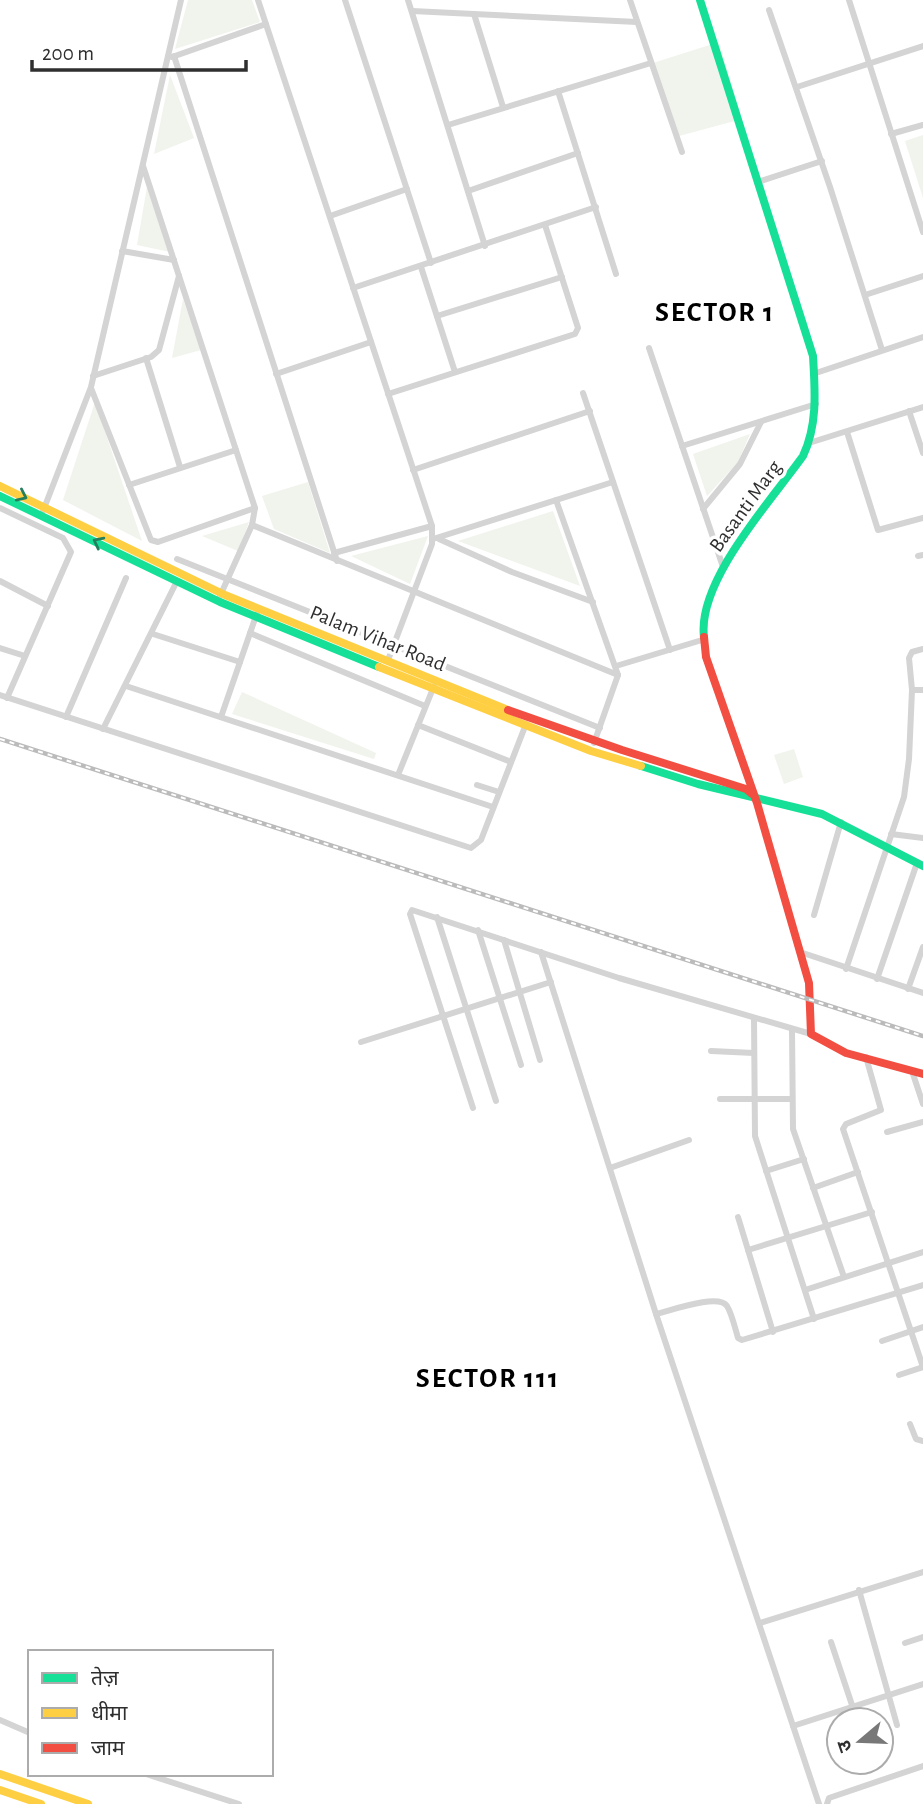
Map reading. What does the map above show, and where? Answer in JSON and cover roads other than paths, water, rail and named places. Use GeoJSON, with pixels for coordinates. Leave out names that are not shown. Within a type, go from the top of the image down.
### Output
{"type":"FeatureCollection","features":[{"type":"Feature","properties":{"kind":"main road","name":"Basanti Marg"},"geometry":{"type":"LineString","coordinates":[[700,0],[816,373],[816,404],[809,443],[723,568],[704,609],[702,640],[754,796],[800,952],[810,989],[811,1034]]}},
{"type":"Feature","properties":{"kind":"main road","name":"Palam Vihar Road"},"geometry":{"type":"LineString","coordinates":[[0,486],[220,597]]}},
{"type":"Feature","properties":{"kind":"main road","name":"Palam Vihar Road"},"geometry":{"type":"LineString","coordinates":[[0,496],[177,581],[527,722],[652,771],[744,796],[754,796],[841,822],[920,864]]}},
{"type":"Feature","properties":{"kind":"main road","name":"Palam Vihar Road"},"geometry":{"type":"LineString","coordinates":[[257,613],[388,660],[434,684]]}},
{"type":"Feature","properties":{"kind":"main road","name":"Palam Vihar Road"},"geometry":{"type":"LineString","coordinates":[[527,722],[746,789],[754,796]]}},
{"type":"Feature","properties":{"kind":"main road"},"geometry":{"type":"LineString","coordinates":[[811,1034],[815,1040],[826,1045],[923,1074]]}},
{"type":"Feature","properties":{"kind":"main road"},"geometry":{"type":"LineString","coordinates":[[0,1774],[88,1804]]}},
{"type":"Feature","properties":{"kind":"main road"},"geometry":{"type":"LineString","coordinates":[[0,1790],[41,1804]]}},
{"type":"Feature","properties":{"kind":"street"},"geometry":{"type":"LineString","coordinates":[[40,517],[93,376],[170,58],[181,0]]}},
{"type":"Feature","properties":{"kind":"street"},"geometry":{"type":"LineString","coordinates":[[258,0],[436,539],[388,660]]}},
{"type":"Feature","properties":{"kind":"street"},"geometry":{"type":"LineString","coordinates":[[345,0],[431,264]]}},
{"type":"Feature","properties":{"kind":"street"},"geometry":{"type":"LineString","coordinates":[[408,0],[485,246]]}},
{"type":"Feature","properties":{"kind":"street"},"geometry":{"type":"LineString","coordinates":[[630,0],[682,152]]}},
{"type":"Feature","properties":{"kind":"street"},"geometry":{"type":"LineString","coordinates":[[849,0],[923,232]]}},
{"type":"Feature","properties":{"kind":"street"},"geometry":{"type":"LineString","coordinates":[[769,10],[822,161],[882,350]]}},
{"type":"Feature","properties":{"kind":"street"},"geometry":{"type":"LineString","coordinates":[[412,11],[637,22]]}},
{"type":"Feature","properties":{"kind":"street"},"geometry":{"type":"LineString","coordinates":[[474,14],[503,107]]}},
{"type":"Feature","properties":{"kind":"street"},"geometry":{"type":"LineString","coordinates":[[170,58],[266,24]]}},
{"type":"Feature","properties":{"kind":"street"},"geometry":{"type":"LineString","coordinates":[[797,87],[923,47]]}},
{"type":"Feature","properties":{"kind":"street"},"geometry":{"type":"LineString","coordinates":[[170,58],[337,561]]}},
{"type":"Feature","properties":{"kind":"street"},"geometry":{"type":"LineString","coordinates":[[448,125],[651,63]]}},
{"type":"Feature","properties":{"kind":"street"},"geometry":{"type":"LineString","coordinates":[[558,91],[616,274]]}},
{"type":"Feature","properties":{"kind":"street"},"geometry":{"type":"LineString","coordinates":[[891,134],[923,125]]}},
{"type":"Feature","properties":{"kind":"street"},"geometry":{"type":"LineString","coordinates":[[468,191],[578,153]]}},
{"type":"Feature","properties":{"kind":"street"},"geometry":{"type":"LineString","coordinates":[[758,182],[822,161]]}},
{"type":"Feature","properties":{"kind":"street"},"geometry":{"type":"LineString","coordinates":[[142,165],[256,508],[253,525],[220,597]]}},
{"type":"Feature","properties":{"kind":"street"},"geometry":{"type":"LineString","coordinates":[[330,216],[407,189]]}},
{"type":"Feature","properties":{"kind":"street"},"geometry":{"type":"LineString","coordinates":[[353,288],[596,207]]}},
{"type":"Feature","properties":{"kind":"street"},"geometry":{"type":"LineString","coordinates":[[388,394],[575,334],[578,328],[545,225]]}},
{"type":"Feature","properties":{"kind":"street"},"geometry":{"type":"LineString","coordinates":[[122,251],[174,260]]}},
{"type":"Feature","properties":{"kind":"street"},"geometry":{"type":"LineString","coordinates":[[421,267],[455,372]]}},
{"type":"Feature","properties":{"kind":"street"},"geometry":{"type":"LineString","coordinates":[[93,376],[156,354],[161,346],[179,275]]}},
{"type":"Feature","properties":{"kind":"street"},"geometry":{"type":"LineString","coordinates":[[865,295],[923,276]]}},
{"type":"Feature","properties":{"kind":"street"},"geometry":{"type":"LineString","coordinates":[[437,316],[562,277]]}},
{"type":"Feature","properties":{"kind":"street"},"geometry":{"type":"LineString","coordinates":[[816,373],[923,337]]}},
{"type":"Feature","properties":{"kind":"street"},"geometry":{"type":"LineString","coordinates":[[276,374],[371,342]]}},
{"type":"Feature","properties":{"kind":"street"},"geometry":{"type":"LineString","coordinates":[[649,348],[723,568]]}},
{"type":"Feature","properties":{"kind":"street"},"geometry":{"type":"LineString","coordinates":[[146,358],[180,467]]}},
{"type":"Feature","properties":{"kind":"street"},"geometry":{"type":"LineString","coordinates":[[90,387],[148,537],[154,542],[256,508]]}},
{"type":"Feature","properties":{"kind":"street"},"geometry":{"type":"LineString","coordinates":[[583,393],[670,650]]}},
{"type":"Feature","properties":{"kind":"street"},"geometry":{"type":"LineString","coordinates":[[682,446],[816,404]]}},
{"type":"Feature","properties":{"kind":"street"},"geometry":{"type":"LineString","coordinates":[[809,443],[923,407]]}},
{"type":"Feature","properties":{"kind":"street"},"geometry":{"type":"LineString","coordinates":[[413,470],[590,411]]}},
{"type":"Feature","properties":{"kind":"street"},"geometry":{"type":"LineString","coordinates":[[909,411],[923,453]]}},
{"type":"Feature","properties":{"kind":"street"},"geometry":{"type":"LineString","coordinates":[[703,509],[740,464],[761,422]]}},
{"type":"Feature","properties":{"kind":"street"},"geometry":{"type":"LineString","coordinates":[[847,432],[878,530],[923,518]]}},
{"type":"Feature","properties":{"kind":"street"},"geometry":{"type":"LineString","coordinates":[[129,485],[236,450]]}},
{"type":"Feature","properties":{"kind":"street"},"geometry":{"type":"LineString","coordinates":[[436,539],[613,482]]}},
{"type":"Feature","properties":{"kind":"street"},"geometry":{"type":"LineString","coordinates":[[556,500],[618,675],[594,743]]}},
{"type":"Feature","properties":{"kind":"street"},"geometry":{"type":"LineString","coordinates":[[0,508],[63,538],[71,547],[70,557],[4,697],[474,848],[480,843],[527,722]]}},
{"type":"Feature","properties":{"kind":"street"},"geometry":{"type":"LineString","coordinates":[[253,525],[415,594],[618,675]]}},
{"type":"Feature","properties":{"kind":"street"},"geometry":{"type":"LineString","coordinates":[[334,553],[432,526]]}},
{"type":"Feature","properties":{"kind":"street"},"geometry":{"type":"LineString","coordinates":[[436,539],[512,572],[593,602]]}},
{"type":"Feature","properties":{"kind":"street"},"geometry":{"type":"LineString","coordinates":[[177,559],[600,728]]}},
{"type":"Feature","properties":{"kind":"street"},"geometry":{"type":"LineString","coordinates":[[66,717],[126,578]]}},
{"type":"Feature","properties":{"kind":"street"},"geometry":{"type":"LineString","coordinates":[[0,581],[48,606]]}},
{"type":"Feature","properties":{"kind":"street"},"geometry":{"type":"LineString","coordinates":[[103,729],[153,635],[177,581]]}},
{"type":"Feature","properties":{"kind":"street"},"geometry":{"type":"LineString","coordinates":[[221,718],[257,613]]}},
{"type":"Feature","properties":{"kind":"street"},"geometry":{"type":"LineString","coordinates":[[250,633],[425,706]]}},
{"type":"Feature","properties":{"kind":"street"},"geometry":{"type":"LineString","coordinates":[[153,635],[240,662]]}},
{"type":"Feature","properties":{"kind":"street"},"geometry":{"type":"LineString","coordinates":[[616,666],[702,640]]}},
{"type":"Feature","properties":{"kind":"street"},"geometry":{"type":"LineString","coordinates":[[0,648],[25,656]]}},
{"type":"Feature","properties":{"kind":"street"},"geometry":{"type":"LineString","coordinates":[[846,969],[907,779],[912,690],[909,655],[923,649]]}},
{"type":"Feature","properties":{"kind":"street"},"geometry":{"type":"LineString","coordinates":[[398,775],[434,684]]}},
{"type":"Feature","properties":{"kind":"street"},"geometry":{"type":"LineString","coordinates":[[126,686],[493,807]]}},
{"type":"Feature","properties":{"kind":"street"},"geometry":{"type":"LineString","coordinates":[[912,690],[923,690]]}},
{"type":"Feature","properties":{"kind":"street"},"geometry":{"type":"LineString","coordinates":[[418,725],[511,762]]}},
{"type":"Feature","properties":{"kind":"street"},"geometry":{"type":"LineString","coordinates":[[477,785],[499,792]]}},
{"type":"Feature","properties":{"kind":"street"},"geometry":{"type":"LineString","coordinates":[[814,915],[841,822]]}},
{"type":"Feature","properties":{"kind":"street"},"geometry":{"type":"LineString","coordinates":[[891,834],[923,838]]}},
{"type":"Feature","properties":{"kind":"street"},"geometry":{"type":"LineString","coordinates":[[877,979],[920,864]]}},
{"type":"Feature","properties":{"kind":"street"},"geometry":{"type":"LineString","coordinates":[[473,1108],[410,911],[437,917],[541,952],[811,1034]]}},
{"type":"Feature","properties":{"kind":"street"},"geometry":{"type":"LineString","coordinates":[[437,917],[496,1101]]}},
{"type":"Feature","properties":{"kind":"street"},"geometry":{"type":"LineString","coordinates":[[478,930],[521,1065]]}},
{"type":"Feature","properties":{"kind":"street"},"geometry":{"type":"LineString","coordinates":[[504,940],[540,1060]]}},
{"type":"Feature","properties":{"kind":"street"},"geometry":{"type":"LineString","coordinates":[[908,989],[923,947]]}},
{"type":"Feature","properties":{"kind":"street"},"geometry":{"type":"LineString","coordinates":[[541,952],[656,1314],[819,1804]]}},
{"type":"Feature","properties":{"kind":"street"},"geometry":{"type":"LineString","coordinates":[[800,952],[923,993]]}},
{"type":"Feature","properties":{"kind":"street"},"geometry":{"type":"LineString","coordinates":[[361,1042],[551,982]]}},
{"type":"Feature","properties":{"kind":"street"},"geometry":{"type":"LineString","coordinates":[[754,1018],[753,1127],[814,1319]]}},
{"type":"Feature","properties":{"kind":"street"},"geometry":{"type":"LineString","coordinates":[[792,1030],[793,1129],[844,1276]]}},
{"type":"Feature","properties":{"kind":"street"},"geometry":{"type":"LineString","coordinates":[[711,1051],[754,1053]]}},
{"type":"Feature","properties":{"kind":"street"},"geometry":{"type":"LineString","coordinates":[[866,1057],[881,1107],[877,1113],[844,1126],[923,1367],[899,1375]]}},
{"type":"Feature","properties":{"kind":"street"},"geometry":{"type":"LineString","coordinates":[[887,1132],[923,1114],[912,1071]]}},
{"type":"Feature","properties":{"kind":"street"},"geometry":{"type":"LineString","coordinates":[[720,1099],[791,1099]]}},
{"type":"Feature","properties":{"kind":"street"},"geometry":{"type":"LineString","coordinates":[[610,1168],[689,1140]]}},
{"type":"Feature","properties":{"kind":"street"},"geometry":{"type":"LineString","coordinates":[[766,1171],[804,1159]]}},
{"type":"Feature","properties":{"kind":"street"},"geometry":{"type":"LineString","coordinates":[[813,1188],[858,1172]]}},
{"type":"Feature","properties":{"kind":"street"},"geometry":{"type":"LineString","coordinates":[[748,1250],[872,1212]]}},
{"type":"Feature","properties":{"kind":"street"},"geometry":{"type":"LineString","coordinates":[[738,1217],[773,1332]]}},
{"type":"Feature","properties":{"kind":"street"},"geometry":{"type":"LineString","coordinates":[[805,1290],[923,1252]]}},
{"type":"Feature","properties":{"kind":"street"},"geometry":{"type":"LineString","coordinates":[[656,1314],[720,1301],[727,1307],[740,1340],[923,1285]]}},
{"type":"Feature","properties":{"kind":"street"},"geometry":{"type":"LineString","coordinates":[[882,1341],[923,1327]]}},
{"type":"Feature","properties":{"kind":"street"},"geometry":{"type":"LineString","coordinates":[[910,1424],[916,1439],[923,1441]]}},
{"type":"Feature","properties":{"kind":"street"},"geometry":{"type":"LineString","coordinates":[[760,1623],[923,1572]]}},
{"type":"Feature","properties":{"kind":"street"},"geometry":{"type":"LineString","coordinates":[[859,1590],[897,1725]]}},
{"type":"Feature","properties":{"kind":"street"},"geometry":{"type":"LineString","coordinates":[[905,1643],[923,1637]]}},
{"type":"Feature","properties":{"kind":"street"},"geometry":{"type":"LineString","coordinates":[[831,1642],[852,1706]]}},
{"type":"Feature","properties":{"kind":"street"},"geometry":{"type":"LineString","coordinates":[[859,1706],[923,1684]]}},
{"type":"Feature","properties":{"kind":"street"},"geometry":{"type":"LineString","coordinates":[[793,1726],[825,1716]]}},
{"type":"Feature","properties":{"kind":"street"},"geometry":{"type":"LineString","coordinates":[[0,1720],[28,1731]]}},
{"type":"Feature","properties":{"kind":"street"},"geometry":{"type":"LineString","coordinates":[[827,1804],[828,1798],[847,1790],[923,1766]]}},
{"type":"Feature","properties":{"kind":"street"},"geometry":{"type":"LineString","coordinates":[[152,1776],[239,1804]]}},
{"type":"Feature","properties":{"kind":"railway"},"geometry":{"type":"LineString","coordinates":[[0,739],[923,1036]]}},
{"type":"Feature","properties":{"kind":"district","name":"SECTOR 1"},"geometry":{"type":"Point","coordinates":[715,311]}},
{"type":"Feature","properties":{"kind":"district","name":"SECTOR 111"},"geometry":{"type":"Point","coordinates":[488,1377]}}]}
